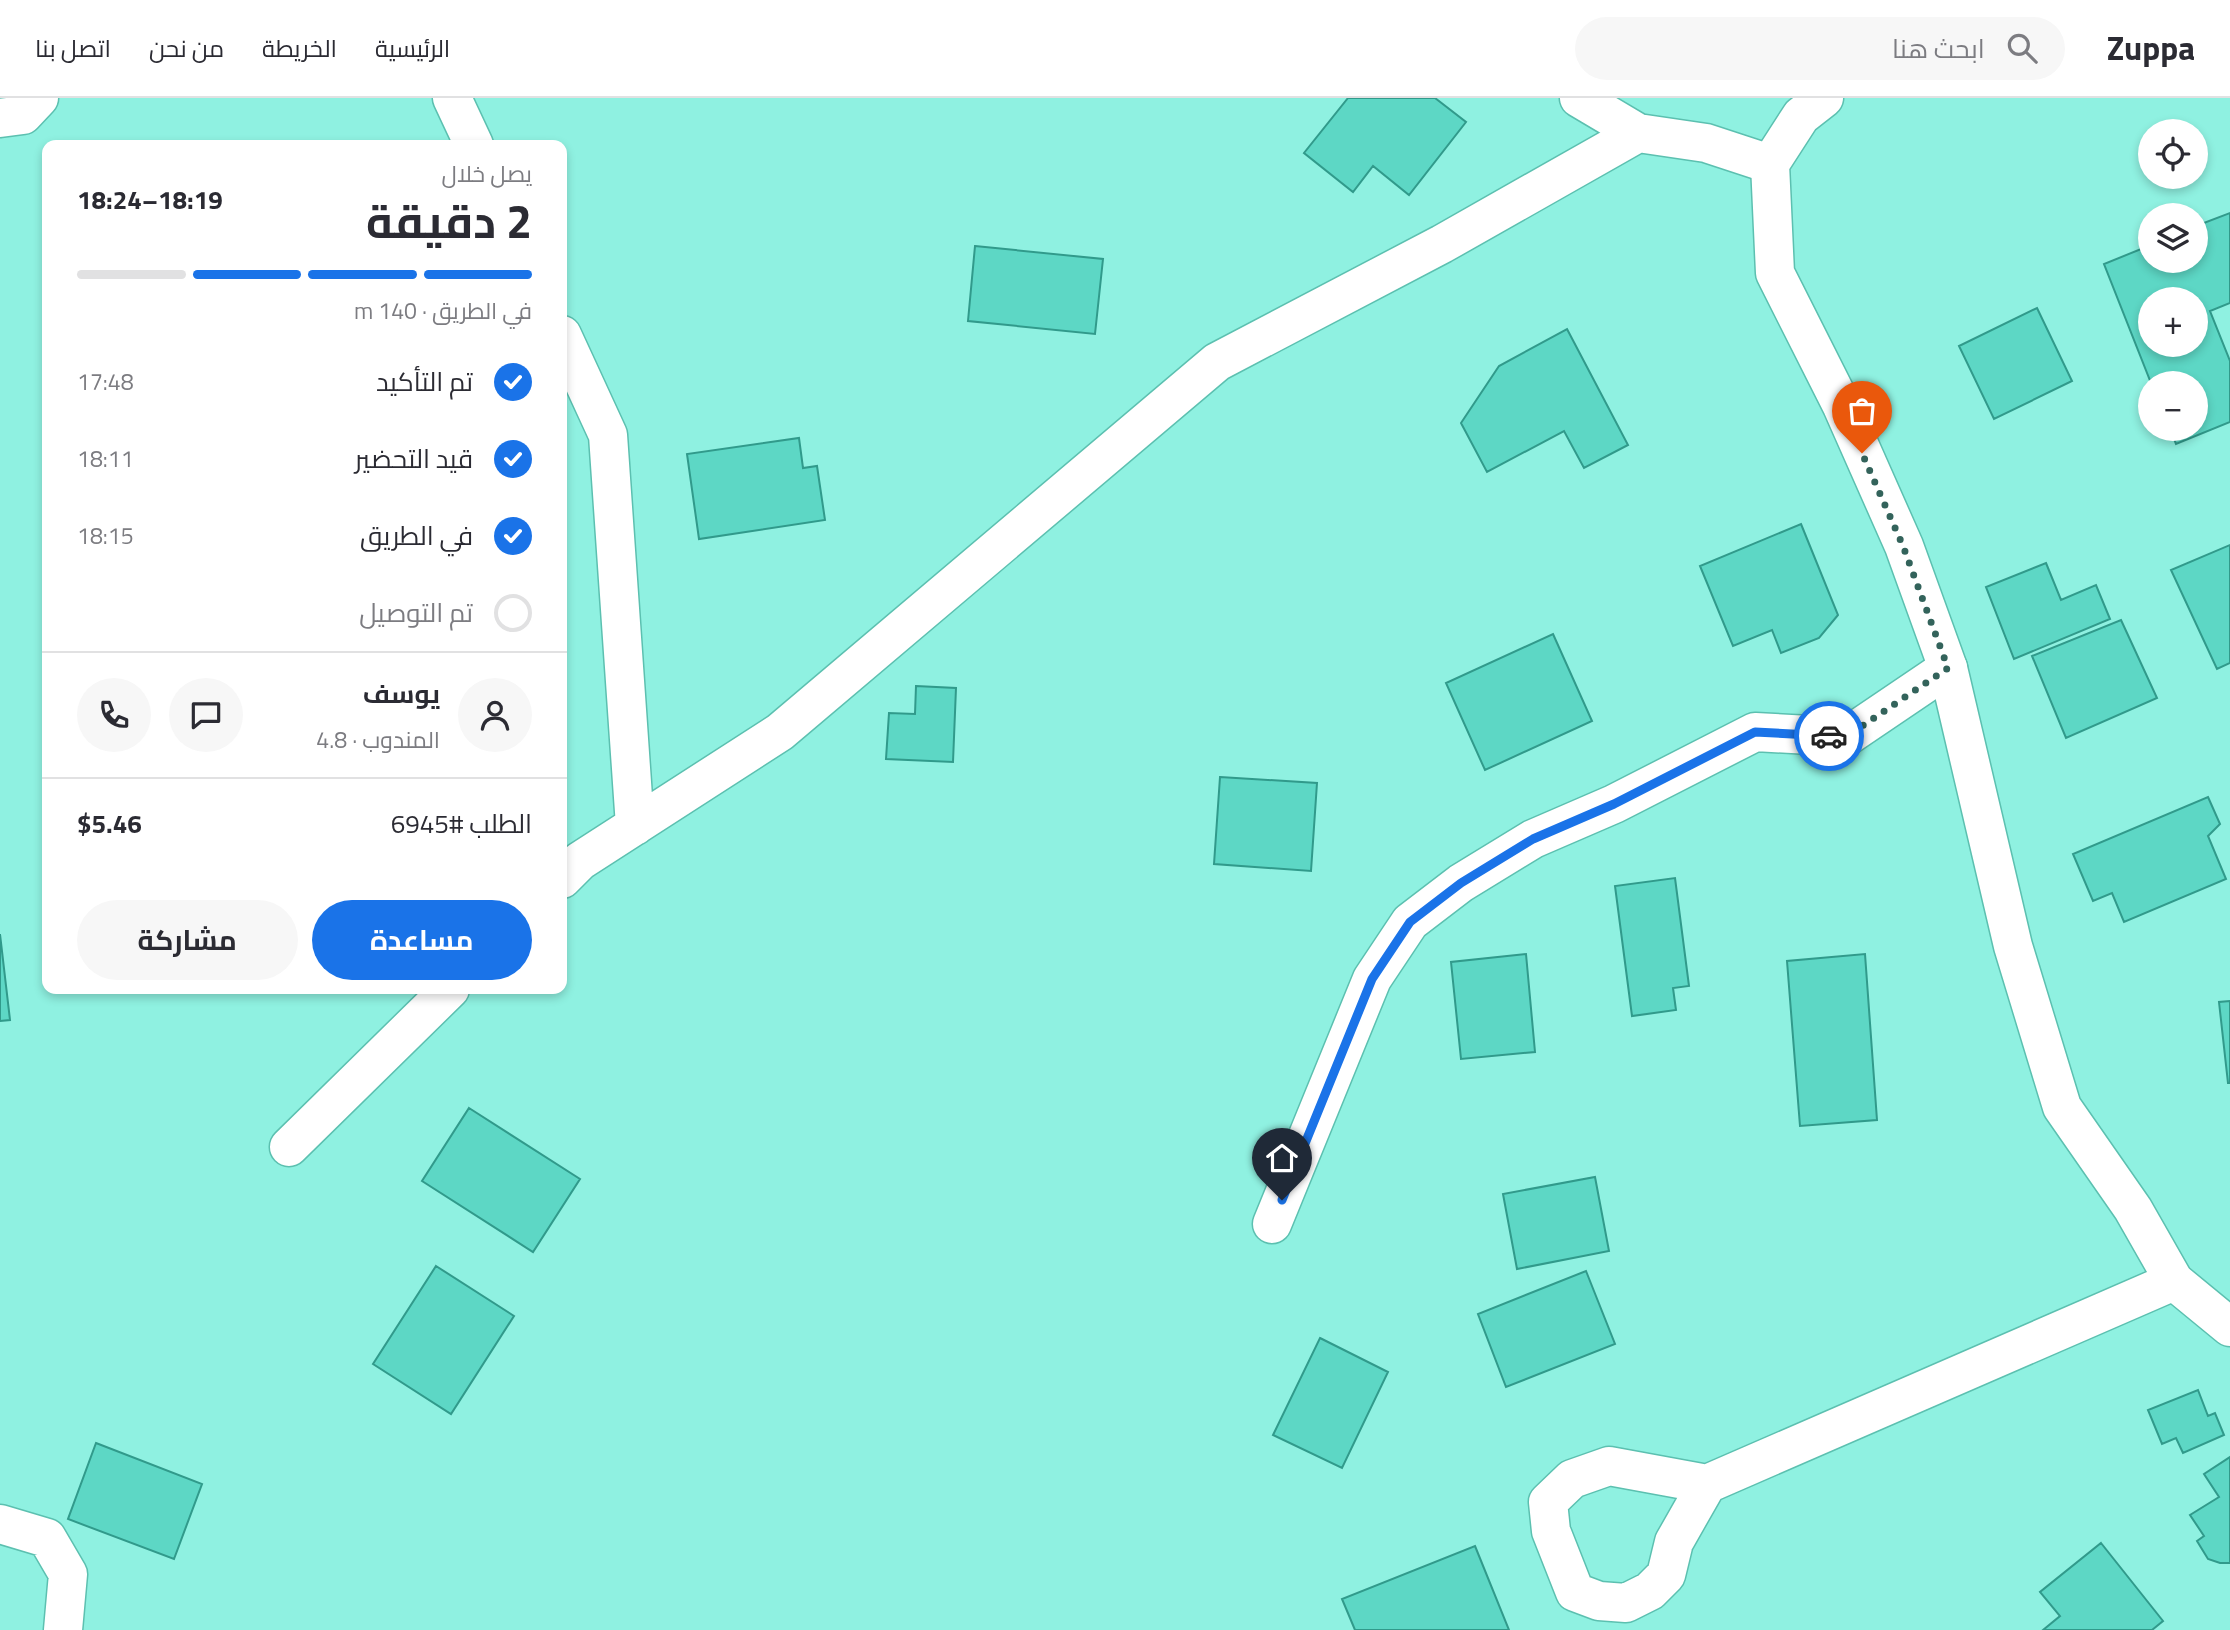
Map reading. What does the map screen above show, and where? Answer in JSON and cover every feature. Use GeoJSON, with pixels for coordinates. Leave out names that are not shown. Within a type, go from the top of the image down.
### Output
{"type":"FeatureCollection","features":[{"type":"Feature","properties":{"kind":"street"},"geometry":{"type":"LineString","coordinates":[[0,118],[23,115],[40,98]]}},
{"type":"Feature","properties":{"kind":"street"},"geometry":{"type":"LineString","coordinates":[[452,98],[472,140]]}},
{"type":"Feature","properties":{"kind":"street"},"geometry":{"type":"LineString","coordinates":[[1578,98],[1638,133],[1706,143],[1770,164]]}},
{"type":"Feature","properties":{"kind":"street"},"geometry":{"type":"LineString","coordinates":[[1825,98],[1801,116],[1770,164],[1775,272],[1842,406],[1903,546],[1948,668],[2013,946],[2062,1107],[2133,1209],[2174,1281],[2230,1327]]}},
{"type":"Feature","properties":{"kind":"street"},"geometry":{"type":"LineString","coordinates":[[567,874],[580,861],[780,732],[1217,362],[1442,244],[1638,133]]}},
{"type":"Feature","properties":{"kind":"street"},"geometry":{"type":"LineString","coordinates":[[567,346],[608,435],[635,826]]}},
{"type":"Feature","properties":{"kind":"street"},"geometry":{"type":"LineString","coordinates":[[1272,1224],[1372,979],[1410,922],[1461,883],[1533,839],[1614,804],[1755,732],[1846,737],[1948,668]]}},
{"type":"Feature","properties":{"kind":"street"},"geometry":{"type":"LineString","coordinates":[[289,1147],[445,994]]}},
{"type":"Feature","properties":{"kind":"street"},"geometry":{"type":"LineString","coordinates":[[1707,1484],[2174,1281]]}},
{"type":"Feature","properties":{"kind":"street"},"geometry":{"type":"LineString","coordinates":[[0,1524],[47,1538],[68,1574],[62,1630]]}},
{"type":"Feature","properties":{"kind":"building"},"geometry":{"type":"Polygon","coordinates":[[[1348,98],[1435,98],[1466,122],[1409,195],[1373,166],[1353,192],[1304,153],[1348,98]]]}},
{"type":"Feature","properties":{"kind":"building"},"geometry":{"type":"Polygon","coordinates":[[[2230,213],[2230,303],[2210,311],[2230,361],[2230,422],[2208,431],[2208,371],[2146,371],[2141,357],[2208,357],[2208,287],[2138,287],[2138,350],[2104,264],[2138,250],[2138,273],[2208,273],[2208,221],[2230,213]]]}},
{"type":"Feature","properties":{"kind":"building"},"geometry":{"type":"Polygon","coordinates":[[[975,246],[1103,259],[1095,334],[968,321],[975,246]]]}},
{"type":"Feature","properties":{"kind":"building"},"geometry":{"type":"Polygon","coordinates":[[[2037,308],[2072,381],[1994,419],[1959,346],[2037,308]]]}},
{"type":"Feature","properties":{"kind":"building"},"geometry":{"type":"Polygon","coordinates":[[[1567,329],[1628,445],[1584,468],[1564,431],[1487,472],[1461,423],[1499,366],[1567,329]]]}},
{"type":"Feature","properties":{"kind":"building"},"geometry":{"type":"Polygon","coordinates":[[[799,438],[803,468],[817,466],[825,520],[699,539],[687,454],[799,438]]]}},
{"type":"Feature","properties":{"kind":"building"},"geometry":{"type":"Polygon","coordinates":[[[1801,524],[1838,615],[1819,638],[1781,653],[1772,630],[1733,646],[1700,566],[1801,524]]]}},
{"type":"Feature","properties":{"kind":"building"},"geometry":{"type":"Polygon","coordinates":[[[2230,545],[2230,663],[2217,669],[2171,570],[2230,545]]]}},
{"type":"Feature","properties":{"kind":"building"},"geometry":{"type":"Polygon","coordinates":[[[2046,563],[2061,600],[2096,585],[2110,619],[2014,659],[1986,587],[2046,563]]]}},
{"type":"Feature","properties":{"kind":"building"},"geometry":{"type":"Polygon","coordinates":[[[2121,620],[2157,698],[2066,738],[2032,656],[2121,620]]]}},
{"type":"Feature","properties":{"kind":"building"},"geometry":{"type":"Polygon","coordinates":[[[1553,634],[1592,721],[1485,770],[1446,683],[1553,634]]]}},
{"type":"Feature","properties":{"kind":"building"},"geometry":{"type":"Polygon","coordinates":[[[916,686],[956,688],[953,762],[886,759],[889,713],[915,714],[916,686]]]}},
{"type":"Feature","properties":{"kind":"building"},"geometry":{"type":"Polygon","coordinates":[[[1220,777],[1317,783],[1311,871],[1214,864],[1220,777]]]}},
{"type":"Feature","properties":{"kind":"building"},"geometry":{"type":"Polygon","coordinates":[[[2208,797],[2220,824],[2208,836],[2226,879],[2124,922],[2112,893],[2093,901],[2073,854],[2208,797]]]}},
{"type":"Feature","properties":{"kind":"building"},"geometry":{"type":"Polygon","coordinates":[[[1675,878],[1689,986],[1673,988],[1676,1010],[1632,1016],[1615,886],[1675,878]]]}},
{"type":"Feature","properties":{"kind":"building"},"geometry":{"type":"Polygon","coordinates":[[[0,934],[10,1020],[0,1021],[0,934]]]}},
{"type":"Feature","properties":{"kind":"building"},"geometry":{"type":"Polygon","coordinates":[[[1526,954],[1535,1052],[1461,1059],[1451,962],[1526,954]]]}},
{"type":"Feature","properties":{"kind":"building"},"geometry":{"type":"Polygon","coordinates":[[[1865,954],[1877,1120],[1800,1126],[1787,961],[1865,954]]]}},
{"type":"Feature","properties":{"kind":"building"},"geometry":{"type":"Polygon","coordinates":[[[2230,1001],[2230,1083],[2228,1083],[2219,1002],[2230,1001]]]}},
{"type":"Feature","properties":{"kind":"building"},"geometry":{"type":"Polygon","coordinates":[[[469,1108],[580,1179],[533,1252],[422,1181],[469,1108]]]}},
{"type":"Feature","properties":{"kind":"building"},"geometry":{"type":"Polygon","coordinates":[[[1595,1177],[1609,1251],[1517,1269],[1503,1194],[1595,1177]]]}},
{"type":"Feature","properties":{"kind":"building"},"geometry":{"type":"Polygon","coordinates":[[[436,1266],[514,1316],[451,1414],[373,1364],[436,1266]]]}},
{"type":"Feature","properties":{"kind":"building"},"geometry":{"type":"Polygon","coordinates":[[[1586,1271],[1615,1344],[1506,1387],[1478,1314],[1586,1271]]]}},
{"type":"Feature","properties":{"kind":"building"},"geometry":{"type":"Polygon","coordinates":[[[1320,1338],[1388,1372],[1342,1468],[1273,1435],[1320,1338]]]}},
{"type":"Feature","properties":{"kind":"building"},"geometry":{"type":"Polygon","coordinates":[[[2198,1390],[2208,1416],[2215,1413],[2224,1435],[2183,1453],[2176,1438],[2162,1444],[2148,1410],[2198,1390]]]}},
{"type":"Feature","properties":{"kind":"building"},"geometry":{"type":"Polygon","coordinates":[[[96,1443],[202,1484],[174,1559],[68,1519],[96,1443]]]}},
{"type":"Feature","properties":{"kind":"building"},"geometry":{"type":"Polygon","coordinates":[[[2230,1457],[2230,1563],[2220,1563],[2208,1559],[2197,1541],[2204,1536],[2190,1515],[2219,1497],[2204,1474],[2230,1457]]]}},
{"type":"Feature","properties":{"kind":"building"},"geometry":{"type":"Polygon","coordinates":[[[2101,1543],[2163,1621],[2152,1630],[2043,1630],[2060,1616],[2040,1592],[2101,1543]]]}},
{"type":"Feature","properties":{"kind":"building"},"geometry":{"type":"Polygon","coordinates":[[[1475,1546],[1509,1630],[1355,1630],[1342,1599],[1475,1546]]]}},
{"type":"Feature","properties":{"kind":"way so far"},"geometry":{"type":"LineString","coordinates":[[1829,736],[1846,737],[1948,668],[1903,546],[1862,453]]}},
{"type":"Feature","properties":{"kind":"route"},"geometry":{"type":"LineString","coordinates":[[1282,1200],[1372,979],[1410,922],[1461,883],[1533,839],[1614,804],[1755,732],[1829,736]]}}]}
